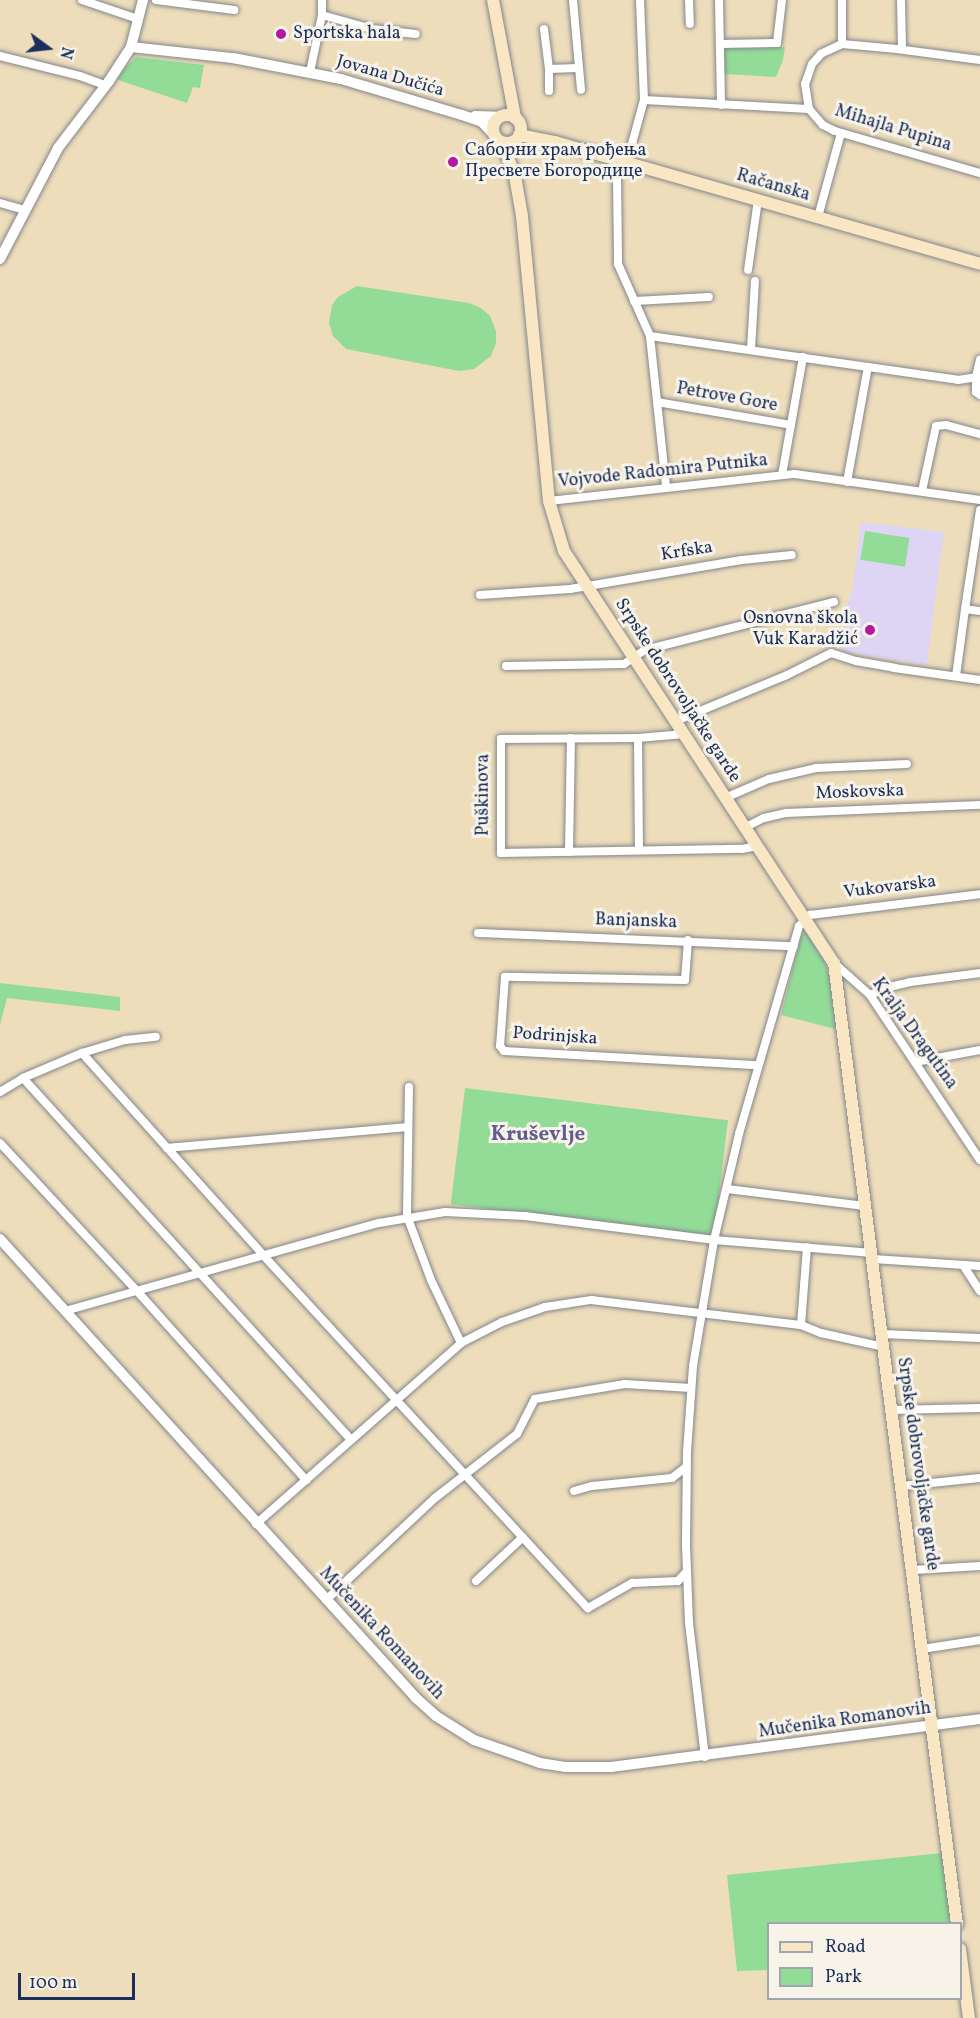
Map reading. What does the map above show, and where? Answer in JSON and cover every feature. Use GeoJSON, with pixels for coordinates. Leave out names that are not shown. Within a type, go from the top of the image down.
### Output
{"type":"FeatureCollection","features":[{"type":"Feature","properties":{"kind":"main road"},"geometry":{"type":"LineString","coordinates":[[493,0],[509,85],[515,176]]}},
{"type":"Feature","properties":{"kind":"main road"},"geometry":{"type":"LineString","coordinates":[[512,125],[495,122],[498,138],[515,176]]}},
{"type":"Feature","properties":{"kind":"main road"},"geometry":{"type":"LineString","coordinates":[[498,138],[512,125]]}},
{"type":"Feature","properties":{"kind":"main road","name":"Račanska"},"geometry":{"type":"LineString","coordinates":[[512,125],[555,142],[980,263]]}},
{"type":"Feature","properties":{"kind":"main road","name":"Srpske dobrovoljačke garde"},"geometry":{"type":"LineString","coordinates":[[515,176],[522,216],[549,501],[564,551],[834,963],[957,1922]]}},
{"type":"Feature","properties":{"kind":"main road"},"geometry":{"type":"LineString","coordinates":[[962,1965],[969,2018]]}},
{"type":"Feature","properties":{"kind":"street"},"geometry":{"type":"LineString","coordinates":[[82,0],[138,19]]}},
{"type":"Feature","properties":{"kind":"street"},"geometry":{"type":"LineString","coordinates":[[0,259],[58,148],[130,47],[143,0]]}},
{"type":"Feature","properties":{"kind":"street"},"geometry":{"type":"LineString","coordinates":[[156,0],[234,10]]}},
{"type":"Feature","properties":{"kind":"street"},"geometry":{"type":"LineString","coordinates":[[310,72],[322,15],[322,0]]}},
{"type":"Feature","properties":{"kind":"street"},"geometry":{"type":"LineString","coordinates":[[573,0],[580,90]]}},
{"type":"Feature","properties":{"kind":"street","name":"Petrove Gore"},"geometry":{"type":"LineString","coordinates":[[640,0],[644,100],[617,177],[618,264],[650,336],[666,486]]}},
{"type":"Feature","properties":{"kind":"street"},"geometry":{"type":"LineString","coordinates":[[689,0],[690,24]]}},
{"type":"Feature","properties":{"kind":"street"},"geometry":{"type":"LineString","coordinates":[[719,0],[721,105]]}},
{"type":"Feature","properties":{"kind":"street"},"geometry":{"type":"LineString","coordinates":[[720,44],[777,43],[782,0]]}},
{"type":"Feature","properties":{"kind":"street"},"geometry":{"type":"LineString","coordinates":[[842,0],[842,44],[903,49],[980,60]]}},
{"type":"Feature","properties":{"kind":"street"},"geometry":{"type":"LineString","coordinates":[[901,0],[903,49]]}},
{"type":"Feature","properties":{"kind":"street"},"geometry":{"type":"LineString","coordinates":[[322,15],[372,30],[416,34]]}},
{"type":"Feature","properties":{"kind":"street"},"geometry":{"type":"LineString","coordinates":[[544,29],[549,91]]}},
{"type":"Feature","properties":{"kind":"street","name":"Mihajla Pupina"},"geometry":{"type":"LineString","coordinates":[[842,44],[821,54],[807,72],[805,84],[810,109],[823,125],[841,133],[980,173]]}},
{"type":"Feature","properties":{"kind":"street","name":"Jovana Dučića"},"geometry":{"type":"LineString","coordinates":[[130,47],[216,56],[310,72],[373,87],[462,115]]}},
{"type":"Feature","properties":{"kind":"street"},"geometry":{"type":"LineString","coordinates":[[0,56],[80,76],[105,85]]}},
{"type":"Feature","properties":{"kind":"street"},"geometry":{"type":"LineString","coordinates":[[549,69],[578,68]]}},
{"type":"Feature","properties":{"kind":"street"},"geometry":{"type":"LineString","coordinates":[[644,100],[810,109]]}},
{"type":"Feature","properties":{"kind":"street"},"geometry":{"type":"LineString","coordinates":[[462,115],[512,125]]}},
{"type":"Feature","properties":{"kind":"street"},"geometry":{"type":"LineString","coordinates":[[462,115],[482,122],[498,138]]}},
{"type":"Feature","properties":{"kind":"street"},"geometry":{"type":"LineString","coordinates":[[818,217],[841,133]]}},
{"type":"Feature","properties":{"kind":"street"},"geometry":{"type":"LineString","coordinates":[[748,270],[758,200]]}},
{"type":"Feature","properties":{"kind":"street"},"geometry":{"type":"LineString","coordinates":[[0,203],[25,210]]}},
{"type":"Feature","properties":{"kind":"street"},"geometry":{"type":"LineString","coordinates":[[751,350],[755,281]]}},
{"type":"Feature","properties":{"kind":"street"},"geometry":{"type":"LineString","coordinates":[[634,301],[709,297]]}},
{"type":"Feature","properties":{"kind":"street"},"geometry":{"type":"LineString","coordinates":[[650,336],[958,380],[976,377]]}},
{"type":"Feature","properties":{"kind":"street","name":"Vojvode Radomira Putnika"},"geometry":{"type":"LineString","coordinates":[[782,475],[803,357]]}},
{"type":"Feature","properties":{"kind":"street"},"geometry":{"type":"LineString","coordinates":[[980,359],[976,377],[976,392],[980,395]]}},
{"type":"Feature","properties":{"kind":"street"},"geometry":{"type":"LineString","coordinates":[[847,482],[868,367]]}},
{"type":"Feature","properties":{"kind":"street","name":"Petrove Gore"},"geometry":{"type":"LineString","coordinates":[[657,402],[791,425]]}},
{"type":"Feature","properties":{"kind":"street"},"geometry":{"type":"LineString","coordinates":[[922,491],[936,426],[946,424],[980,434]]}},
{"type":"Feature","properties":{"kind":"street","name":"Vojvode Radomira Putnika"},"geometry":{"type":"LineString","coordinates":[[549,501],[666,486],[795,474],[980,500]]}},
{"type":"Feature","properties":{"kind":"street"},"geometry":{"type":"LineString","coordinates":[[956,676],[980,510]]}},
{"type":"Feature","properties":{"kind":"street","name":"Krfska"},"geometry":{"type":"LineString","coordinates":[[480,595],[587,586],[742,560],[792,555]]}},
{"type":"Feature","properties":{"kind":"street"},"geometry":{"type":"LineString","coordinates":[[506,666],[624,664],[645,650],[834,602]]}},
{"type":"Feature","properties":{"kind":"street"},"geometry":{"type":"LineString","coordinates":[[965,609],[980,611]]}},
{"type":"Feature","properties":{"kind":"street"},"geometry":{"type":"LineString","coordinates":[[676,721],[787,675],[831,653],[856,662],[980,680]]}},
{"type":"Feature","properties":{"kind":"street","name":"Puškinova"},"geometry":{"type":"LineString","coordinates":[[684,734],[638,738],[501,739],[501,853],[742,849],[757,846]]}},
{"type":"Feature","properties":{"kind":"street"},"geometry":{"type":"LineString","coordinates":[[569,852],[571,738]]}},
{"type":"Feature","properties":{"kind":"street"},"geometry":{"type":"LineString","coordinates":[[638,738],[639,850]]}},
{"type":"Feature","properties":{"kind":"street"},"geometry":{"type":"LineString","coordinates":[[725,798],[769,779],[816,768],[907,765]]}},
{"type":"Feature","properties":{"kind":"street","name":"Moskovska"},"geometry":{"type":"LineString","coordinates":[[744,828],[764,818],[786,813],[980,805]]}},
{"type":"Feature","properties":{"kind":"street","name":"Vukovarska"},"geometry":{"type":"LineString","coordinates":[[804,919],[810,915],[844,910],[980,894]]}},
{"type":"Feature","properties":{"kind":"street"},"geometry":{"type":"LineString","coordinates":[[705,1757],[689,1623],[687,1571],[686,1467],[691,1388],[714,1240],[758,1065],[799,926],[804,919]]}},
{"type":"Feature","properties":{"kind":"street","name":"Banjanska"},"geometry":{"type":"LineString","coordinates":[[477,933],[794,946]]}},
{"type":"Feature","properties":{"kind":"street","name":"Podrinjska"},"geometry":{"type":"LineString","coordinates":[[688,940],[685,980],[504,977],[500,1046],[504,1051],[758,1065]]}},
{"type":"Feature","properties":{"kind":"street","name":"Kralja Dragutina"},"geometry":{"type":"LineString","coordinates":[[834,963],[870,996],[980,1160]]}},
{"type":"Feature","properties":{"kind":"street"},"geometry":{"type":"LineString","coordinates":[[870,996],[889,987],[910,982],[980,974]]}},
{"type":"Feature","properties":{"kind":"street"},"geometry":{"type":"LineString","coordinates":[[0,1092],[23,1078],[82,1053],[125,1040],[156,1037]]}},
{"type":"Feature","properties":{"kind":"street"},"geometry":{"type":"LineString","coordinates":[[915,1062],[980,1050]]}},
{"type":"Feature","properties":{"kind":"street"},"geometry":{"type":"LineString","coordinates":[[82,1053],[263,1255],[588,1608],[632,1583],[678,1581],[688,1586]]}},
{"type":"Feature","properties":{"kind":"street"},"geometry":{"type":"LineString","coordinates":[[23,1078],[351,1440]]}},
{"type":"Feature","properties":{"kind":"street"},"geometry":{"type":"LineString","coordinates":[[409,1087],[407,1216],[430,1280],[460,1343]]}},
{"type":"Feature","properties":{"kind":"street"},"geometry":{"type":"LineString","coordinates":[[167,1148],[407,1127]]}},
{"type":"Feature","properties":{"kind":"street"},"geometry":{"type":"LineString","coordinates":[[0,1143],[137,1291],[306,1480]]}},
{"type":"Feature","properties":{"kind":"street"},"geometry":{"type":"LineString","coordinates":[[727,1190],[865,1206]]}},
{"type":"Feature","properties":{"kind":"street"},"geometry":{"type":"LineString","coordinates":[[65,1311],[407,1216],[473,1211],[714,1240],[807,1247],[872,1256],[980,1266]]}},
{"type":"Feature","properties":{"kind":"street","name":"Mučenika Romanovih"},"geometry":{"type":"LineString","coordinates":[[0,1239],[256,1524],[422,1704],[455,1729],[495,1748],[540,1763],[565,1767],[611,1767],[705,1757],[980,1719]]}},
{"type":"Feature","properties":{"kind":"street"},"geometry":{"type":"LineString","coordinates":[[801,1325],[807,1247]]}},
{"type":"Feature","properties":{"kind":"street"},"geometry":{"type":"LineString","coordinates":[[963,1265],[980,1292]]}},
{"type":"Feature","properties":{"kind":"street"},"geometry":{"type":"LineString","coordinates":[[256,1524],[460,1343],[502,1322],[545,1307],[591,1300],[701,1312],[801,1325],[821,1333],[884,1347]]}},
{"type":"Feature","properties":{"kind":"street"},"geometry":{"type":"LineString","coordinates":[[882,1334],[980,1338]]}},
{"type":"Feature","properties":{"kind":"street"},"geometry":{"type":"LineString","coordinates":[[326,1600],[435,1498],[517,1434],[535,1399],[625,1384],[691,1388]]}},
{"type":"Feature","properties":{"kind":"street"},"geometry":{"type":"LineString","coordinates":[[891,1410],[980,1408]]}},
{"type":"Feature","properties":{"kind":"street"},"geometry":{"type":"LineString","coordinates":[[574,1491],[616,1483],[672,1479],[686,1467]]}},
{"type":"Feature","properties":{"kind":"street"},"geometry":{"type":"LineString","coordinates":[[902,1486],[980,1478]]}},
{"type":"Feature","properties":{"kind":"street"},"geometry":{"type":"LineString","coordinates":[[672,1479],[686,1490]]}},
{"type":"Feature","properties":{"kind":"street"},"geometry":{"type":"LineString","coordinates":[[476,1581],[523,1537]]}},
{"type":"Feature","properties":{"kind":"street"},"geometry":{"type":"LineString","coordinates":[[913,1570],[980,1566]]}},
{"type":"Feature","properties":{"kind":"street"},"geometry":{"type":"LineString","coordinates":[[678,1581],[687,1571]]}},
{"type":"Feature","properties":{"kind":"street"},"geometry":{"type":"LineString","coordinates":[[922,1649],[980,1640]]}},
{"type":"Feature","properties":{"kind":"shaded area"},"geometry":{"type":"Polygon","coordinates":[[[861,522],[944,532],[927,665],[845,652],[842,649],[861,522]]]}},
{"type":"Feature","properties":{"kind":"green space"},"geometry":{"type":"Polygon","coordinates":[[[728,46],[785,47],[783,60],[776,77],[724,74],[723,53],[728,46]]]}},
{"type":"Feature","properties":{"kind":"green space"},"geometry":{"type":"Polygon","coordinates":[[[136,57],[204,65],[200,88],[193,87],[187,103],[117,79],[136,57]]]}},
{"type":"Feature","properties":{"kind":"green space"},"geometry":{"type":"Polygon","coordinates":[[[357,286],[469,303],[481,308],[490,316],[496,331],[496,343],[491,356],[474,369],[459,371],[346,349],[333,336],[329,323],[332,305],[338,297],[357,286]]]}},
{"type":"Feature","properties":{"kind":"green space"},"geometry":{"type":"Polygon","coordinates":[[[865,531],[909,538],[905,567],[860,560],[865,531]]]}},
{"type":"Feature","properties":{"kind":"green space"},"geometry":{"type":"Polygon","coordinates":[[[807,931],[824,959],[835,997],[839,1030],[781,1015],[801,936],[807,931]]]}},
{"type":"Feature","properties":{"kind":"green space"},"geometry":{"type":"Polygon","coordinates":[[[0,983],[120,997],[120,1011],[7,998],[0,1025],[0,983]]]}},
{"type":"Feature","properties":{"kind":"green space"},"geometry":{"type":"Polygon","coordinates":[[[465,1088],[728,1120],[714,1236],[451,1204],[465,1088]]]}},
{"type":"Feature","properties":{"kind":"green space"},"geometry":{"type":"Polygon","coordinates":[[[942,1853],[951,1922],[767,1922],[767,1970],[737,1971],[727,1875],[942,1853]]]}},
{"type":"Feature","properties":{"kind":"place","name":"Sportska hala"},"geometry":{"type":"Point","coordinates":[281,34]}},
{"type":"Feature","properties":{"kind":"place","name":"Саборни храм рођења Пресвете Богородице"},"geometry":{"type":"Point","coordinates":[453,162]}},
{"type":"Feature","properties":{"kind":"place","name":"Osnovna škola Vuk Karadžić"},"geometry":{"type":"Point","coordinates":[870,630]}},
{"type":"Feature","properties":{"kind":"district","name":"Kruševlje"},"geometry":{"type":"Point","coordinates":[538,1135]}}]}
